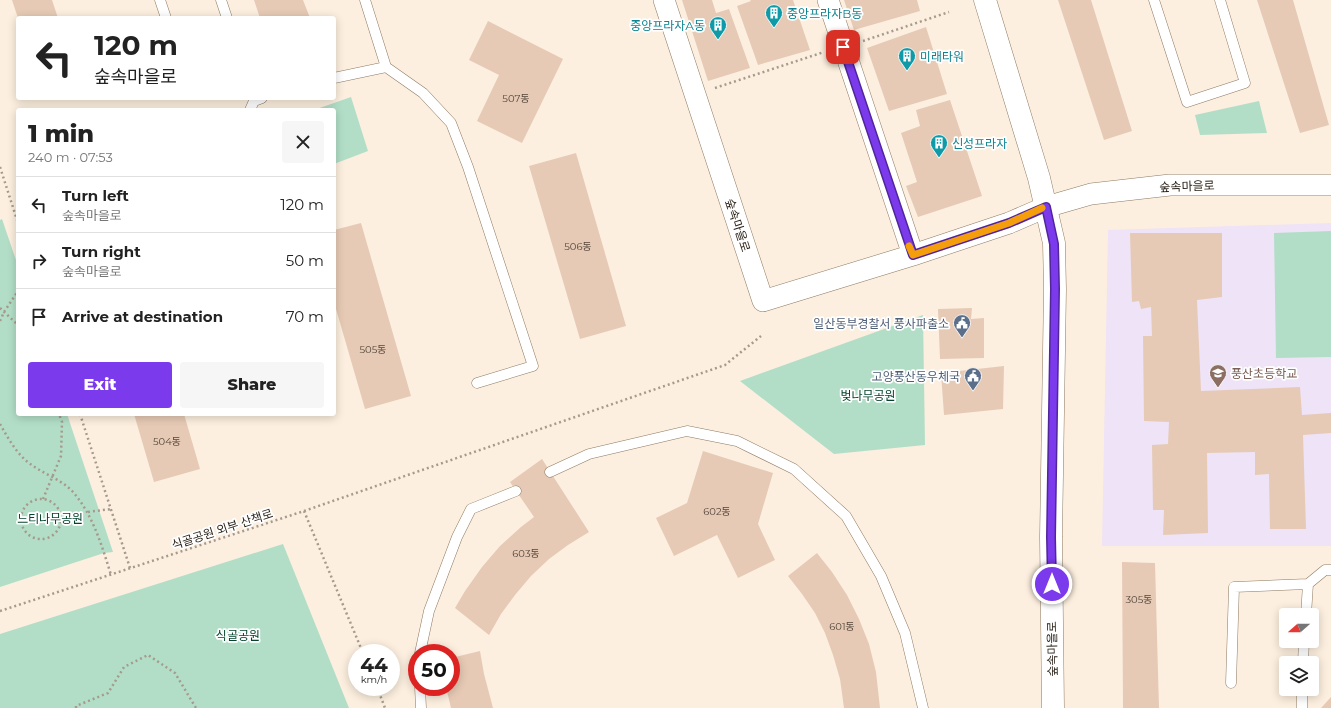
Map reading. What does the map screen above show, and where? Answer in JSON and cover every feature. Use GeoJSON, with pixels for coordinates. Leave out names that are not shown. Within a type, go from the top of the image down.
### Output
{"type":"FeatureCollection","features":[{"type":"Feature","properties":{"kind":"main road","name":"숲속마을로"},"geometry":{"type":"LineString","coordinates":[[985,0],[1039,178],[1054,244],[1055,289],[1051,537],[1053,708]]}},
{"type":"Feature","properties":{"kind":"street","name":"숲속마을로"},"geometry":{"type":"LineString","coordinates":[[664,0],[763,301],[913,255],[1009,223],[1046,207],[1091,194],[1170,185],[1331,185]]}},
{"type":"Feature","properties":{"kind":"street"},"geometry":{"type":"LineString","coordinates":[[828,0],[913,255]]}},
{"type":"Feature","properties":{"kind":"lane"},"geometry":{"type":"LineString","coordinates":[[160,0],[165,16]]}},
{"type":"Feature","properties":{"kind":"lane"},"geometry":{"type":"LineString","coordinates":[[221,0],[226,16]]}},
{"type":"Feature","properties":{"kind":"lane"},"geometry":{"type":"LineString","coordinates":[[365,0],[386,67],[423,93],[452,123],[468,167],[533,366],[477,383]]}},
{"type":"Feature","properties":{"kind":"lane"},"geometry":{"type":"LineString","coordinates":[[1154,0],[1187,102],[1245,83],[1220,0]]}},
{"type":"Feature","properties":{"kind":"lane"},"geometry":{"type":"LineString","coordinates":[[336,78],[386,67]]}},
{"type":"Feature","properties":{"kind":"lane"},"geometry":{"type":"LineString","coordinates":[[550,472],[589,454],[687,431],[737,441],[794,469],[846,516],[881,576],[905,633],[923,708]]}},
{"type":"Feature","properties":{"kind":"lane"},"geometry":{"type":"LineString","coordinates":[[422,644],[429,611],[457,536],[471,509],[516,490]]}},
{"type":"Feature","properties":{"kind":"lane"},"geometry":{"type":"LineString","coordinates":[[1231,682],[1234,586],[1308,584],[1325,570],[1331,570]]}},
{"type":"Feature","properties":{"kind":"lane"},"geometry":{"type":"LineString","coordinates":[[1306,608],[1308,584]]}},
{"type":"Feature","properties":{"kind":"lane"},"geometry":{"type":"LineString","coordinates":[[421,696],[422,708]]}},
{"type":"Feature","properties":{"kind":"lane"},"geometry":{"type":"LineString","coordinates":[[1302,696],[1302,708]]}},
{"type":"Feature","properties":{"kind":"path"},"geometry":{"type":"LineString","coordinates":[[863,41],[949,12]]}},
{"type":"Feature","properties":{"kind":"path"},"geometry":{"type":"LineString","coordinates":[[715,88],[827,51]]}},
{"type":"Feature","properties":{"kind":"path"},"geometry":{"type":"LineString","coordinates":[[0,167],[16,217]]}},
{"type":"Feature","properties":{"kind":"path"},"geometry":{"type":"LineString","coordinates":[[0,321],[16,293]]}},
{"type":"Feature","properties":{"kind":"path"},"geometry":{"type":"LineString","coordinates":[[0,308],[16,322]]}},
{"type":"Feature","properties":{"kind":"path","name":"식골공원 외부 산책로"},"geometry":{"type":"LineString","coordinates":[[0,611],[304,511],[725,366],[761,336]]}},
{"type":"Feature","properties":{"kind":"path"},"geometry":{"type":"LineString","coordinates":[[43,499],[61,456],[62,422],[60,416]]}},
{"type":"Feature","properties":{"kind":"path"},"geometry":{"type":"LineString","coordinates":[[81,416],[130,568]]}},
{"type":"Feature","properties":{"kind":"path"},"geometry":{"type":"LineString","coordinates":[[0,424],[11,443],[29,463],[52,476],[72,491],[88,512],[111,575]]}},
{"type":"Feature","properties":{"kind":"path"},"geometry":{"type":"LineString","coordinates":[[43,499],[50,501],[59,510],[60,523],[53,534],[47,538],[34,538],[24,529],[20,517],[25,505],[30,501],[43,499]]}},
{"type":"Feature","properties":{"kind":"path"},"geometry":{"type":"LineString","coordinates":[[88,512],[111,509]]}},
{"type":"Feature","properties":{"kind":"path"},"geometry":{"type":"LineString","coordinates":[[304,511],[359,644]]}},
{"type":"Feature","properties":{"kind":"path"},"geometry":{"type":"LineString","coordinates":[[76,708],[76,706],[108,693],[124,667],[148,656],[175,673],[196,708]]}},
{"type":"Feature","properties":{"kind":"path"},"geometry":{"type":"LineString","coordinates":[[380,696],[385,708]]}},
{"type":"Feature","properties":{"kind":"shaded area","name":"풍산초등학교"},"geometry":{"type":"Polygon","coordinates":[[[1331,223],[1331,546],[1102,546],[1108,230],[1331,223]]]}},
{"type":"Feature","properties":{"kind":"green space"},"geometry":{"type":"Polygon","coordinates":[[[351,97],[368,151],[336,163],[336,108],[320,108],[351,97]]]}},
{"type":"Feature","properties":{"kind":"green space"},"geometry":{"type":"Polygon","coordinates":[[[1259,101],[1267,133],[1200,135],[1195,115],[1259,101]]]}},
{"type":"Feature","properties":{"kind":"green space","name":"느티나무공원"},"geometry":{"type":"Polygon","coordinates":[[[2,219],[16,260],[16,416],[68,416],[113,552],[104,553],[0,587],[0,220],[2,219]]]}},
{"type":"Feature","properties":{"kind":"green space"},"geometry":{"type":"Polygon","coordinates":[[[1331,231],[1331,357],[1276,358],[1274,233],[1331,231]]]}},
{"type":"Feature","properties":{"kind":"green space","name":"벚나무공원"},"geometry":{"type":"Polygon","coordinates":[[[923,315],[925,445],[834,454],[740,381],[923,315]]]}},
{"type":"Feature","properties":{"kind":"green space","name":"식골공원"},"geometry":{"type":"Polygon","coordinates":[[[283,544],[349,708],[0,708],[0,634],[283,544]]]}},
{"type":"Feature","properties":{"kind":"building"},"geometry":{"type":"Polygon","coordinates":[[[12,0],[52,0],[57,16],[17,16],[12,0]]]}},
{"type":"Feature","properties":{"kind":"building"},"geometry":{"type":"Polygon","coordinates":[[[254,0],[303,0],[309,16],[259,16],[254,0]]]}},
{"type":"Feature","properties":{"kind":"building","name":"중앙프라자A동"},"geometry":{"type":"Polygon","coordinates":[[[682,0],[712,0],[716,13],[729,9],[750,68],[708,81],[682,0]]]}},
{"type":"Feature","properties":{"kind":"building","name":"중앙프라자B동"},"geometry":{"type":"Polygon","coordinates":[[[750,0],[793,0],[810,50],[758,65],[737,6],[751,1],[750,0]]]}},
{"type":"Feature","properties":{"kind":"building"},"geometry":{"type":"Polygon","coordinates":[[[844,0],[917,0],[920,11],[854,30],[844,0]]]}},
{"type":"Feature","properties":{"kind":"building"},"geometry":{"type":"Polygon","coordinates":[[[1058,0],[1091,0],[1132,131],[1104,140],[1058,0]]]}},
{"type":"Feature","properties":{"kind":"building"},"geometry":{"type":"Polygon","coordinates":[[[1257,0],[1293,0],[1329,125],[1300,133],[1257,0]]]}},
{"type":"Feature","properties":{"kind":"building"},"geometry":{"type":"Polygon","coordinates":[[[488,21],[563,59],[522,143],[477,121],[499,75],[469,60],[488,21]]]}},
{"type":"Feature","properties":{"kind":"building","name":"미래타워"},"geometry":{"type":"Polygon","coordinates":[[[926,27],[947,94],[889,111],[867,48],[926,27]]]}},
{"type":"Feature","properties":{"kind":"building","name":"신성프라자"},"geometry":{"type":"Polygon","coordinates":[[[950,100],[982,196],[918,217],[906,186],[917,182],[901,133],[920,126],[916,110],[950,100]]]}},
{"type":"Feature","properties":{"kind":"building"},"geometry":{"type":"Polygon","coordinates":[[[576,153],[626,326],[580,339],[529,166],[576,153]]]}},
{"type":"Feature","properties":{"kind":"building"},"geometry":{"type":"Polygon","coordinates":[[[361,223],[411,396],[365,409],[336,309],[336,229],[361,223]]]}},
{"type":"Feature","properties":{"kind":"building"},"geometry":{"type":"Polygon","coordinates":[[[1130,233],[1222,233],[1222,297],[1197,300],[1201,391],[1300,387],[1302,415],[1331,413],[1331,433],[1303,435],[1306,529],[1270,529],[1269,474],[1255,475],[1255,452],[1207,453],[1208,533],[1163,535],[1164,510],[1153,510],[1152,445],[1168,444],[1169,422],[1144,421],[1143,336],[1152,336],[1151,307],[1141,309],[1139,301],[1132,302],[1130,233]]]}},
{"type":"Feature","properties":{"kind":"building","name":"일산동부경찰서 풍사파출소"},"geometry":{"type":"Polygon","coordinates":[[[972,308],[971,319],[984,318],[984,358],[940,359],[938,309],[972,308]]]}},
{"type":"Feature","properties":{"kind":"building","name":"고양풍산동우체국"},"geometry":{"type":"Polygon","coordinates":[[[1004,366],[1003,409],[944,415],[941,373],[1004,366]]]}},
{"type":"Feature","properties":{"kind":"building"},"geometry":{"type":"Polygon","coordinates":[[[135,416],[185,416],[200,469],[154,482],[135,416]]]}},
{"type":"Feature","properties":{"kind":"building"},"geometry":{"type":"Polygon","coordinates":[[[703,451],[773,473],[758,524],[775,560],[738,578],[717,535],[674,556],[656,518],[687,503],[703,451]]]}},
{"type":"Feature","properties":{"kind":"building"},"geometry":{"type":"Polygon","coordinates":[[[542,459],[589,532],[549,559],[531,576],[501,614],[489,635],[455,608],[482,567],[500,546],[534,517],[510,482],[542,459]]]}},
{"type":"Feature","properties":{"kind":"building"},"geometry":{"type":"Polygon","coordinates":[[[817,553],[847,595],[859,619],[869,644],[876,672],[880,708],[844,708],[840,679],[825,633],[815,613],[788,576],[817,553]]]}},
{"type":"Feature","properties":{"kind":"building"},"geometry":{"type":"Polygon","coordinates":[[[1122,562],[1155,563],[1159,708],[1123,708],[1122,562]]]}},
{"type":"Feature","properties":{"kind":"building"},"geometry":{"type":"Polygon","coordinates":[[[480,651],[484,674],[493,708],[451,708],[448,696],[460,696],[460,656],[480,651]]]}},
{"type":"Feature","properties":{"kind":"building"},"geometry":{"type":"Polygon","coordinates":[[[1331,697],[1331,708],[1321,708],[1331,697]]]}},
{"type":"Feature","properties":{"kind":"slow traffic"},"geometry":{"type":"LineString","coordinates":[[909,246],[913,255],[1009,223],[1042,208]]}},
{"type":"Feature","properties":{"kind":"place","name":"중앙프라자B동"},"geometry":{"type":"Point","coordinates":[774,28]}},
{"type":"Feature","properties":{"kind":"place","name":"중앙프라자A동"},"geometry":{"type":"Point","coordinates":[718,40]}},
{"type":"Feature","properties":{"kind":"place","name":"미래타워"},"geometry":{"type":"Point","coordinates":[907,71]}},
{"type":"Feature","properties":{"kind":"place","name":"신성프라자"},"geometry":{"type":"Point","coordinates":[939,158]}},
{"type":"Feature","properties":{"kind":"place","name":"일산동부경찰서 풍사파출소"},"geometry":{"type":"Point","coordinates":[962,338]}},
{"type":"Feature","properties":{"kind":"place","name":"풍산초등학교"},"geometry":{"type":"Point","coordinates":[1218,388]}},
{"type":"Feature","properties":{"kind":"place","name":"고양풍산동우체국"},"geometry":{"type":"Point","coordinates":[973,391]}},
{"type":"Feature","properties":{"kind":"route"},"geometry":{"type":"LineString","coordinates":[[843,47],[913,255],[1009,223],[1046,207],[1054,244],[1055,289],[1051,537],[1052,584]]}}]}
